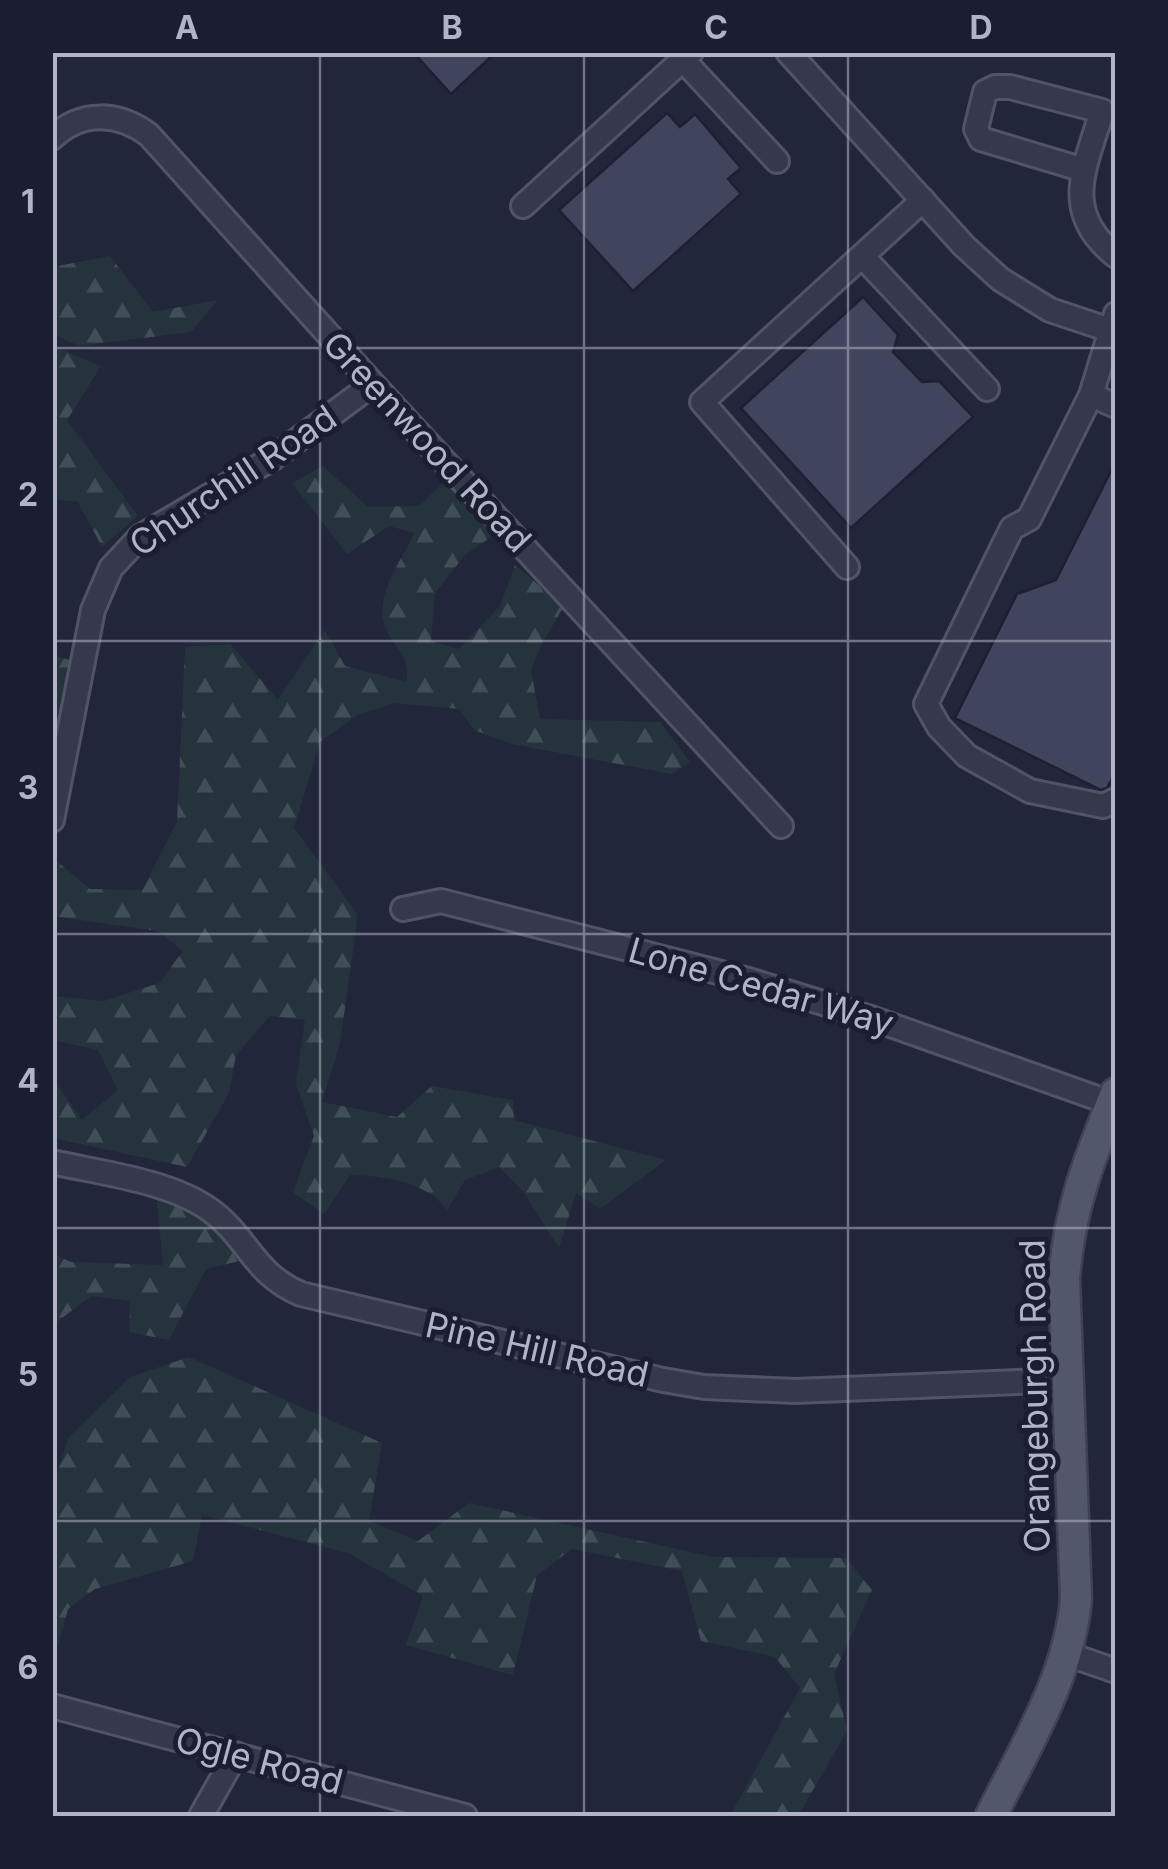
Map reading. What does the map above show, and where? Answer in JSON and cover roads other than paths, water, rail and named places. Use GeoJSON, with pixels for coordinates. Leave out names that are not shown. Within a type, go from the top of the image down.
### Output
{"type":"FeatureCollection","features":[{"type":"Feature","properties":{"kind":"main road","name":"Orangeburgh Road"},"geometry":{"type":"LineString","coordinates":[[991,1816],[1067,1654],[1076,1599],[1064,1279],[1066,1243],[1083,1174],[1113,1098]]}},
{"type":"Feature","properties":{"kind":"street"},"geometry":{"type":"LineString","coordinates":[[788,52],[964,246],[1000,279],[1050,310],[1113,326],[1091,395],[1028,519],[1012,528],[926,704],[939,728],[966,756],[1030,791],[1103,806],[1116,800]]}},
{"type":"Feature","properties":{"kind":"street"},"geometry":{"type":"LineString","coordinates":[[523,206],[687,56],[777,161]]}},
{"type":"Feature","properties":{"kind":"street"},"geometry":{"type":"LineString","coordinates":[[1084,170],[981,139],[976,129],[986,92],[995,87],[1010,88],[1102,110],[1080,185],[1080,206],[1086,225],[1098,242],[1116,256]]}},
{"type":"Feature","properties":{"kind":"street","name":"Greenwood Road"},"geometry":{"type":"LineString","coordinates":[[52,138],[73,123],[105,116],[135,124],[149,134],[373,384],[781,826]]}},
{"type":"Feature","properties":{"kind":"street"},"geometry":{"type":"LineString","coordinates":[[848,567],[702,402],[922,200]]}},
{"type":"Feature","properties":{"kind":"street"},"geometry":{"type":"LineString","coordinates":[[862,256],[987,389]]}},
{"type":"Feature","properties":{"kind":"street","name":"Churchill Road"},"geometry":{"type":"LineString","coordinates":[[52,820],[93,610],[111,568],[124,551],[156,526],[273,458],[373,384]]}},
{"type":"Feature","properties":{"kind":"street"},"geometry":{"type":"LineString","coordinates":[[1091,395],[1116,406]]}},
{"type":"Feature","properties":{"kind":"street","name":"Lone Cedar Way"},"geometry":{"type":"LineString","coordinates":[[404,909],[442,901],[704,967],[1113,1098]]}},
{"type":"Feature","properties":{"kind":"street","name":"Pine Hill Road"},"geometry":{"type":"LineString","coordinates":[[52,1162],[191,1198],[228,1225],[270,1278],[301,1294],[664,1380],[794,1392],[1067,1380]]}},
{"type":"Feature","properties":{"kind":"street"},"geometry":{"type":"LineString","coordinates":[[1067,1654],[1116,1671]]}},
{"type":"Feature","properties":{"kind":"street","name":"Ogle Road"},"geometry":{"type":"LineString","coordinates":[[52,1706],[466,1816]]}},
{"type":"Feature","properties":{"kind":"street"},"geometry":{"type":"LineString","coordinates":[[201,1816],[236,1754]]}}]}
